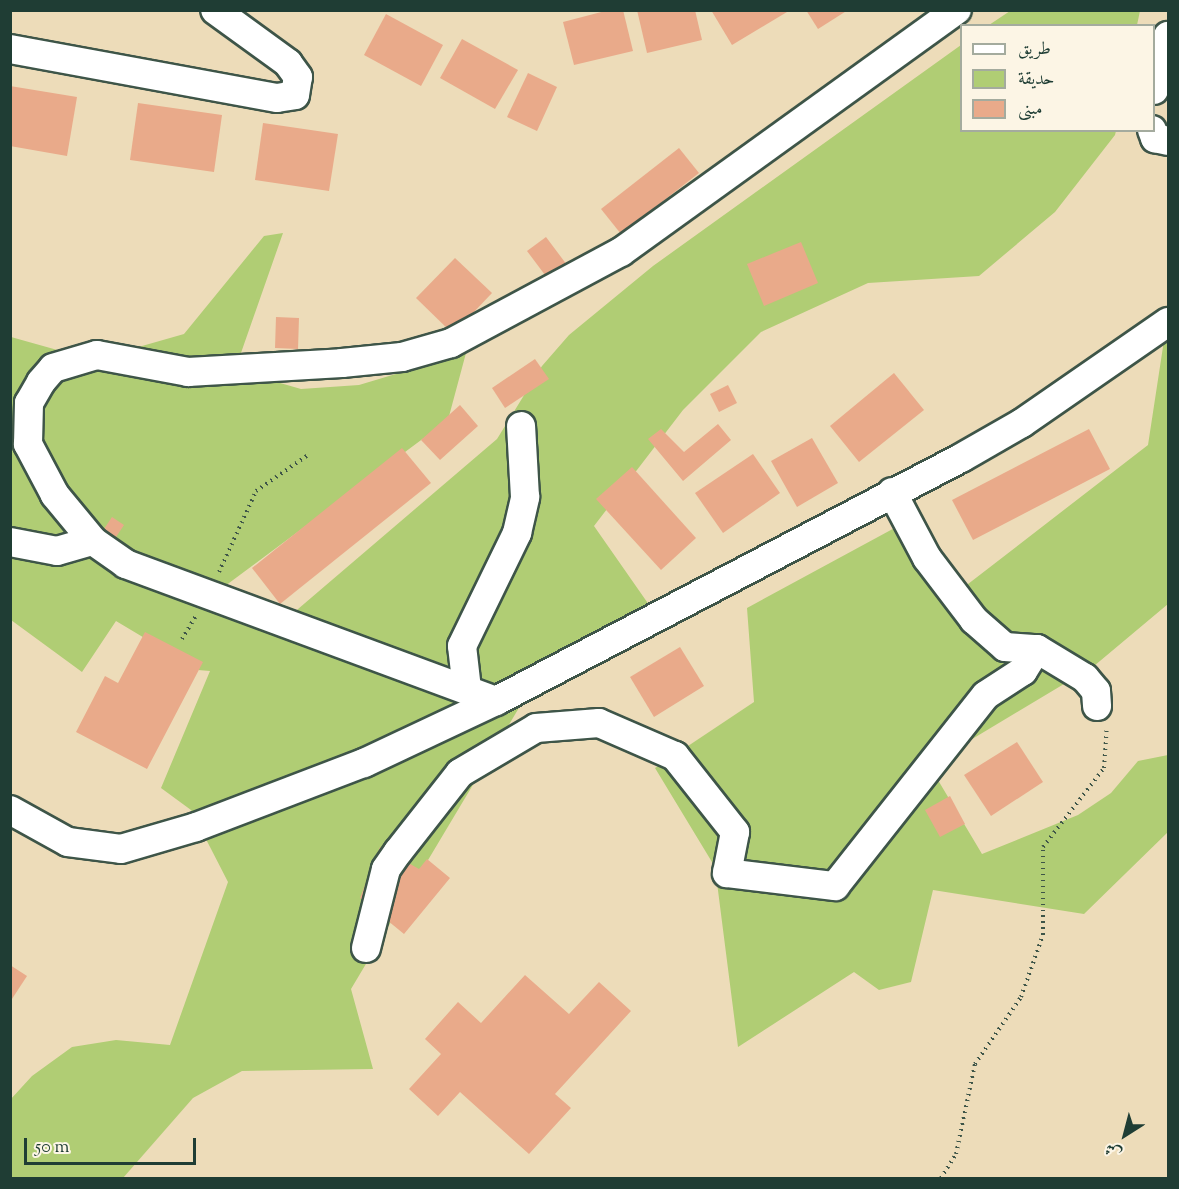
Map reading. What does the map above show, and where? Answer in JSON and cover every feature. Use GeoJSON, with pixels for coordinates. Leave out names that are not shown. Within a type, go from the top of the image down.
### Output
{"type":"FeatureCollection","features":[{"type":"Feature","properties":{"kind":"street"},"geometry":{"type":"LineString","coordinates":[[10,49],[277,98],[295,95],[299,87],[294,69],[215,10]]}},
{"type":"Feature","properties":{"kind":"street"},"geometry":{"type":"LineString","coordinates":[[496,700],[126,564],[93,542],[55,495],[28,444],[29,403],[52,368],[97,355],[188,372],[330,364],[402,357],[451,344],[621,252],[957,10]]}},
{"type":"Feature","properties":{"kind":"street"},"geometry":{"type":"LineString","coordinates":[[1155,86],[1168,36]]}},
{"type":"Feature","properties":{"kind":"street"},"geometry":{"type":"LineString","coordinates":[[1153,132],[1155,138],[1168,141]]}},
{"type":"Feature","properties":{"kind":"street"},"geometry":{"type":"LineString","coordinates":[[10,810],[68,842],[121,849],[196,828],[364,763],[496,700],[1022,423],[1168,322]]}},
{"type":"Feature","properties":{"kind":"street"},"geometry":{"type":"LineString","coordinates":[[467,689],[462,646],[517,533],[525,497],[521,426]]}},
{"type":"Feature","properties":{"kind":"street"},"geometry":{"type":"LineString","coordinates":[[892,492],[927,558],[974,620],[1005,647],[1036,649],[1085,678],[1095,691],[1097,706]]}},
{"type":"Feature","properties":{"kind":"street"},"geometry":{"type":"LineString","coordinates":[[10,542],[57,551],[93,542]]}},
{"type":"Feature","properties":{"kind":"street"},"geometry":{"type":"LineString","coordinates":[[366,948],[386,869],[398,852],[460,773],[536,728],[599,723],[675,756],[735,832],[727,873],[835,886],[986,695],[1023,671],[1036,649]]}},
{"type":"Feature","properties":{"kind":"path"},"geometry":{"type":"LineString","coordinates":[[182,639],[210,594],[256,491],[308,455]]}},
{"type":"Feature","properties":{"kind":"path"},"geometry":{"type":"LineString","coordinates":[[941,1179],[956,1155],[975,1064],[1024,992],[1043,935],[1043,847],[1104,768],[1108,731],[1097,706]]}},
{"type":"Feature","properties":{"kind":"green space"},"geometry":{"type":"Polygon","coordinates":[[[1010,10],[1140,11],[1137,24],[990,24],[1010,10]]]}},
{"type":"Feature","properties":{"kind":"green space"},"geometry":{"type":"Polygon","coordinates":[[[960,46],[960,132],[1116,132],[1055,212],[979,276],[868,283],[761,332],[683,410],[594,526],[654,612],[526,696],[351,989],[373,1069],[242,1071],[193,1098],[123,1178],[11,1178],[10,1100],[32,1076],[72,1047],[116,1040],[170,1045],[228,882],[191,810],[161,788],[210,671],[198,670],[116,621],[82,672],[11,620],[11,337],[93,360],[184,334],[264,236],[283,233],[235,370],[301,389],[359,385],[466,353],[448,420],[225,586],[284,621],[497,439],[542,366],[569,335],[653,266],[960,46]]]}},
{"type":"Feature","properties":{"kind":"green space"},"geometry":{"type":"Polygon","coordinates":[[[1168,314],[1168,604],[1094,666],[929,765],[982,854],[1078,815],[1111,793],[1138,761],[1168,755],[1168,832],[1084,914],[933,890],[911,982],[879,990],[854,972],[738,1047],[715,867],[655,768],[754,702],[747,608],[913,518],[946,601],[1148,445],[1168,314]]]}},
{"type":"Feature","properties":{"kind":"building"},"geometry":{"type":"Polygon","coordinates":[[[609,10],[623,10],[633,51],[574,65],[563,22],[609,10]]]}},
{"type":"Feature","properties":{"kind":"building"},"geometry":{"type":"Polygon","coordinates":[[[637,10],[695,10],[702,40],[647,53],[637,10]]]}},
{"type":"Feature","properties":{"kind":"building"},"geometry":{"type":"Polygon","coordinates":[[[711,10],[785,10],[787,12],[732,45],[711,10]]]}},
{"type":"Feature","properties":{"kind":"building"},"geometry":{"type":"Polygon","coordinates":[[[806,10],[848,10],[818,29],[806,10]]]}},
{"type":"Feature","properties":{"kind":"building"},"geometry":{"type":"Polygon","coordinates":[[[386,14],[443,45],[421,86],[364,55],[386,14]]]}},
{"type":"Feature","properties":{"kind":"building"},"geometry":{"type":"Polygon","coordinates":[[[462,39],[518,70],[495,109],[440,78],[462,39]]]}},
{"type":"Feature","properties":{"kind":"building"},"geometry":{"type":"Polygon","coordinates":[[[528,73],[557,87],[537,131],[507,117],[528,73]]]}},
{"type":"Feature","properties":{"kind":"building"},"geometry":{"type":"Polygon","coordinates":[[[10,86],[77,97],[67,156],[10,146],[10,86]]]}},
{"type":"Feature","properties":{"kind":"building"},"geometry":{"type":"Polygon","coordinates":[[[138,103],[222,115],[214,172],[130,160],[138,103]]]}},
{"type":"Feature","properties":{"kind":"building"},"geometry":{"type":"Polygon","coordinates":[[[263,123],[338,134],[329,191],[255,180],[263,123]]]}},
{"type":"Feature","properties":{"kind":"building"},"geometry":{"type":"Polygon","coordinates":[[[679,148],[699,173],[621,234],[601,209],[679,148]]]}},
{"type":"Feature","properties":{"kind":"building"},"geometry":{"type":"Polygon","coordinates":[[[546,237],[567,265],[548,279],[527,251],[546,237]]]}},
{"type":"Feature","properties":{"kind":"building"},"geometry":{"type":"Polygon","coordinates":[[[801,242],[818,283],[764,306],[747,264],[801,242]]]}},
{"type":"Feature","properties":{"kind":"building"},"geometry":{"type":"Polygon","coordinates":[[[455,258],[492,293],[453,334],[416,298],[455,258]]]}},
{"type":"Feature","properties":{"kind":"building"},"geometry":{"type":"Polygon","coordinates":[[[276,317],[299,318],[298,349],[275,348],[276,317]]]}},
{"type":"Feature","properties":{"kind":"building"},"geometry":{"type":"Polygon","coordinates":[[[535,359],[549,379],[505,408],[492,388],[535,359]]]}},
{"type":"Feature","properties":{"kind":"building"},"geometry":{"type":"Polygon","coordinates":[[[894,373],[924,410],[859,462],[830,426],[894,373]]]}},
{"type":"Feature","properties":{"kind":"building"},"geometry":{"type":"Polygon","coordinates":[[[728,385],[737,403],[719,412],[710,394],[728,385]]]}},
{"type":"Feature","properties":{"kind":"building"},"geometry":{"type":"Polygon","coordinates":[[[460,405],[478,426],[440,460],[421,440],[460,405]]]}},
{"type":"Feature","properties":{"kind":"building"},"geometry":{"type":"Polygon","coordinates":[[[718,424],[731,440],[683,481],[648,439],[661,429],[684,452],[718,424]]]}},
{"type":"Feature","properties":{"kind":"building"},"geometry":{"type":"Polygon","coordinates":[[[1089,429],[1110,469],[973,540],[952,500],[1089,429]]]}},
{"type":"Feature","properties":{"kind":"building"},"geometry":{"type":"Polygon","coordinates":[[[812,438],[838,483],[797,507],[771,461],[812,438]]]}},
{"type":"Feature","properties":{"kind":"building"},"geometry":{"type":"Polygon","coordinates":[[[402,448],[431,483],[280,604],[252,568],[402,448]]]}},
{"type":"Feature","properties":{"kind":"building"},"geometry":{"type":"Polygon","coordinates":[[[753,454],[780,493],[723,533],[695,493],[753,454]]]}},
{"type":"Feature","properties":{"kind":"building"},"geometry":{"type":"Polygon","coordinates":[[[632,467],[696,538],[661,570],[596,499],[632,467]]]}},
{"type":"Feature","properties":{"kind":"building"},"geometry":{"type":"Polygon","coordinates":[[[112,517],[124,525],[112,543],[100,535],[112,517]]]}},
{"type":"Feature","properties":{"kind":"building"},"geometry":{"type":"Polygon","coordinates":[[[145,632],[203,662],[147,769],[76,732],[105,676],[118,683],[145,632]]]}},
{"type":"Feature","properties":{"kind":"building"},"geometry":{"type":"Polygon","coordinates":[[[680,647],[704,686],[654,717],[630,677],[680,647]]]}},
{"type":"Feature","properties":{"kind":"building"},"geometry":{"type":"Polygon","coordinates":[[[1017,742],[1043,782],[991,816],[964,775],[1017,742]]]}},
{"type":"Feature","properties":{"kind":"building"},"geometry":{"type":"Polygon","coordinates":[[[950,796],[965,824],[940,837],[925,810],[950,796]]]}},
{"type":"Feature","properties":{"kind":"building"},"geometry":{"type":"Polygon","coordinates":[[[380,847],[419,869],[427,859],[450,878],[404,934],[360,898],[380,847]]]}},
{"type":"Feature","properties":{"kind":"building"},"geometry":{"type":"Polygon","coordinates":[[[10,965],[27,976],[10,1002],[10,965]]]}},
{"type":"Feature","properties":{"kind":"building"},"geometry":{"type":"Polygon","coordinates":[[[525,975],[569,1014],[599,982],[631,1011],[555,1094],[571,1108],[529,1154],[460,1092],[438,1116],[409,1089],[441,1054],[425,1039],[458,1002],[481,1023],[525,975]]]}}]}
